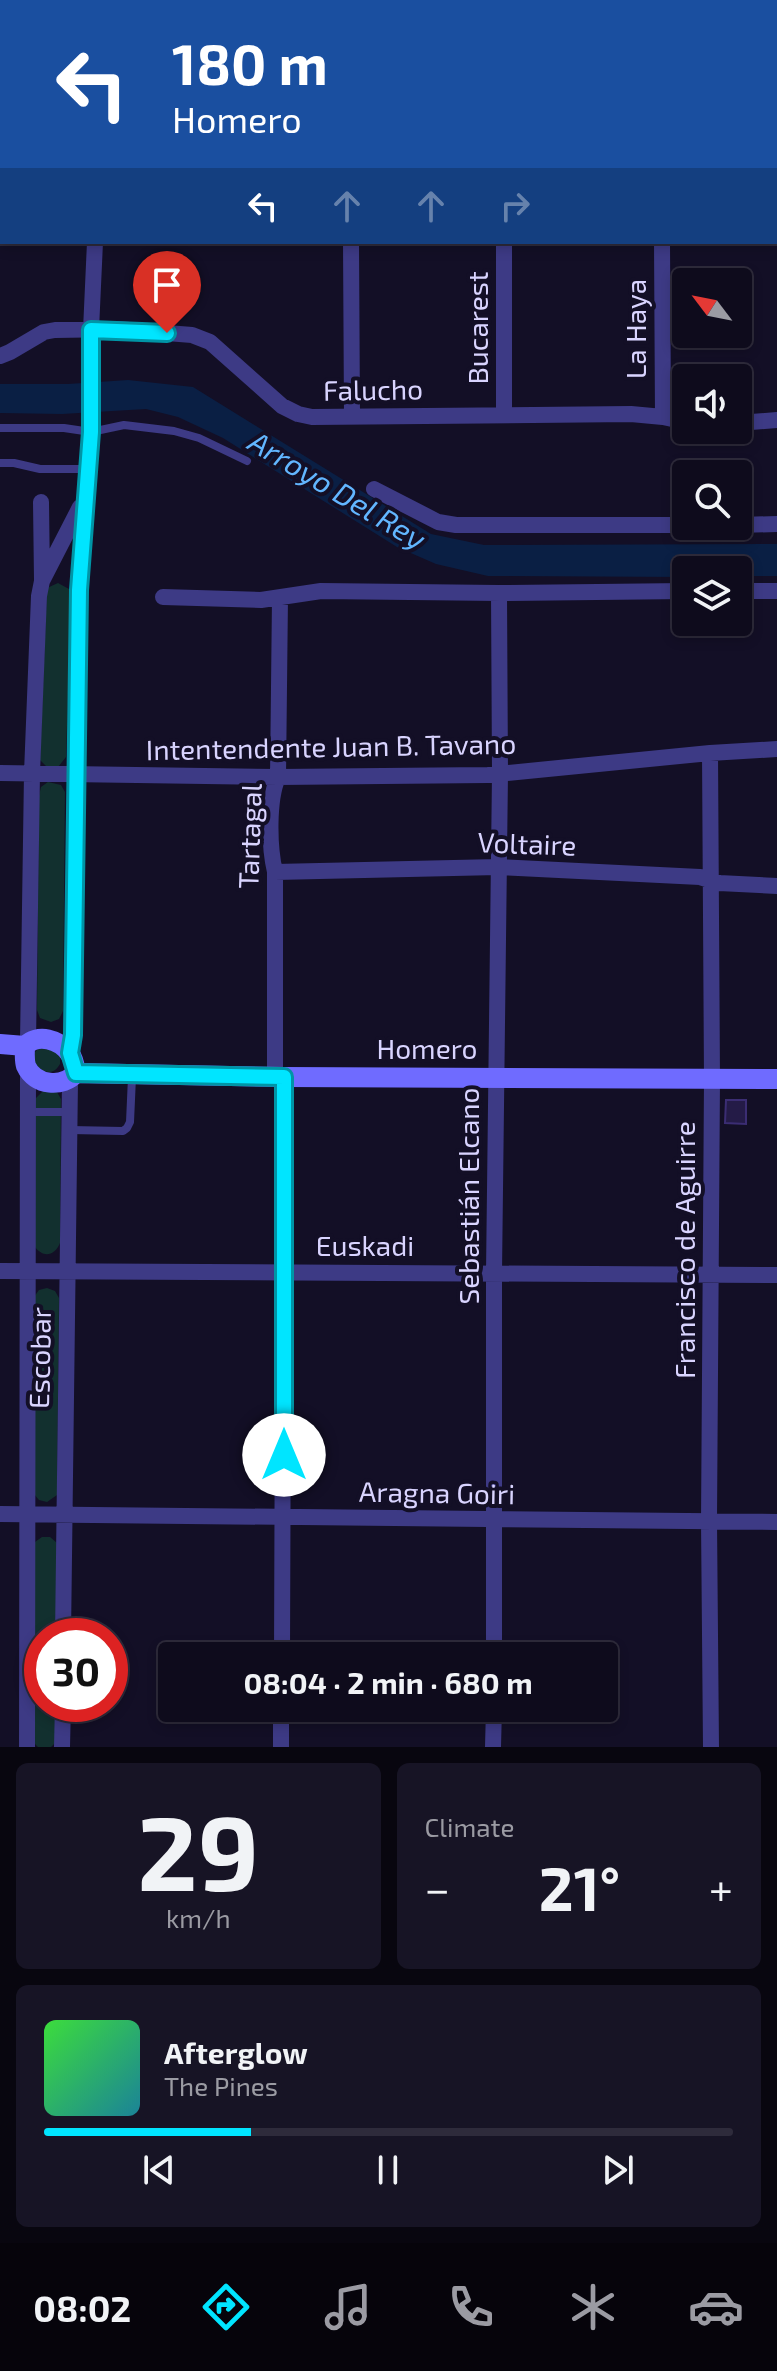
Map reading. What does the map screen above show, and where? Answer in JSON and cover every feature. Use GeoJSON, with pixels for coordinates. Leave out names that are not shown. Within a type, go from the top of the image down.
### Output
{"type":"FeatureCollection","features":[{"type":"Feature","properties":{"kind":"main road"},"geometry":{"type":"LineString","coordinates":[[0,1044],[53,1040],[72,1069],[57,1084],[37,1079],[28,1070],[26,1044]]}},
{"type":"Feature","properties":{"kind":"main road","name":"Homero"},"geometry":{"type":"LineString","coordinates":[[72,1069],[132,1074],[279,1077],[777,1079]]}},
{"type":"Feature","properties":{"kind":"street","name":"Escobar"},"geometry":{"type":"LineString","coordinates":[[63,1618],[79,590],[91,429],[95,244]]}},
{"type":"Feature","properties":{"kind":"street"},"geometry":{"type":"LineString","coordinates":[[351,244],[352,415]]}},
{"type":"Feature","properties":{"kind":"street","name":"Bucarest"},"geometry":{"type":"LineString","coordinates":[[504,244],[504,414]]}},
{"type":"Feature","properties":{"kind":"street","name":"La Haya"},"geometry":{"type":"LineString","coordinates":[[662,244],[663,417]]}},
{"type":"Feature","properties":{"kind":"street","name":"Falucho"},"geometry":{"type":"LineString","coordinates":[[0,356],[44,332],[117,329],[201,337],[282,406],[312,417],[631,414],[672,419]]}},
{"type":"Feature","properties":{"kind":"street"},"geometry":{"type":"LineString","coordinates":[[752,422],[777,420]]}},
{"type":"Feature","properties":{"kind":"street"},"geometry":{"type":"LineString","coordinates":[[374,489],[438,522],[456,525],[672,525]]}},
{"type":"Feature","properties":{"kind":"street","name":"Escobar"},"geometry":{"type":"LineString","coordinates":[[26,1044],[39,596],[42,581],[85,499]]}},
{"type":"Feature","properties":{"kind":"street","name":"Escobar"},"geometry":{"type":"LineString","coordinates":[[41,502],[42,581]]}},
{"type":"Feature","properties":{"kind":"street"},"geometry":{"type":"LineString","coordinates":[[752,525],[777,524]]}},
{"type":"Feature","properties":{"kind":"street"},"geometry":{"type":"LineString","coordinates":[[42,581],[55,576],[67,577],[79,590]]}},
{"type":"Feature","properties":{"kind":"street"},"geometry":{"type":"LineString","coordinates":[[163,597],[261,600],[321,591],[672,591]]}},
{"type":"Feature","properties":{"kind":"street"},"geometry":{"type":"LineString","coordinates":[[752,591],[777,591]]}},
{"type":"Feature","properties":{"kind":"street","name":"Sebastián Elcano"},"geometry":{"type":"LineString","coordinates":[[494,1642],[499,593]]}},
{"type":"Feature","properties":{"kind":"street","name":"Tartagal"},"geometry":{"type":"LineString","coordinates":[[280,597],[278,777],[273,790],[272,859],[275,872],[283,1271],[282,1642]]}},
{"type":"Feature","properties":{"kind":"street","name":"Intentendente Juan B. Tavano"},"geometry":{"type":"LineString","coordinates":[[0,773],[278,777],[488,775],[777,749]]}},
{"type":"Feature","properties":{"kind":"street","name":"Francisco de Aguirre"},"geometry":{"type":"LineString","coordinates":[[710,753],[711,1747]]}},
{"type":"Feature","properties":{"kind":"street","name":"Voltaire"},"geometry":{"type":"LineString","coordinates":[[275,872],[498,867],[700,877],[719,883],[777,886]]}},
{"type":"Feature","properties":{"kind":"street","name":"Escobar"},"geometry":{"type":"LineString","coordinates":[[27,1747],[28,1070]]}},
{"type":"Feature","properties":{"kind":"street","name":"Euskadi"},"geometry":{"type":"LineString","coordinates":[[0,1271],[777,1275]]}},
{"type":"Feature","properties":{"kind":"street","name":"Aragna Goiri"},"geometry":{"type":"LineString","coordinates":[[0,1514],[777,1522]]}},
{"type":"Feature","properties":{"kind":"street"},"geometry":{"type":"LineString","coordinates":[[62,1747],[63,1722]]}},
{"type":"Feature","properties":{"kind":"street"},"geometry":{"type":"LineString","coordinates":[[281,1722],[281,1747]]}},
{"type":"Feature","properties":{"kind":"street"},"geometry":{"type":"LineString","coordinates":[[493,1747],[494,1722]]}},
{"type":"Feature","properties":{"kind":"lane"},"geometry":{"type":"LineString","coordinates":[[0,428],[91,429],[124,425],[174,431],[199,438],[247,461]]}},
{"type":"Feature","properties":{"kind":"lane"},"geometry":{"type":"LineString","coordinates":[[0,463],[40,469],[87,469]]}},
{"type":"Feature","properties":{"kind":"lane"},"geometry":{"type":"LineString","coordinates":[[69,1130],[123,1131],[127,1128],[130,1122],[132,1074]]}},
{"type":"Feature","properties":{"kind":"lane"},"geometry":{"type":"LineString","coordinates":[[28,1111],[69,1112]]}},
{"type":"Feature","properties":{"kind":"green space"},"geometry":{"type":"Polygon","coordinates":[[[58,583],[69,589],[71,598],[66,757],[58,767],[46,766],[40,760],[47,588],[58,583]]]}},
{"type":"Feature","properties":{"kind":"green space"},"geometry":{"type":"Polygon","coordinates":[[[48,782],[61,785],[65,792],[63,1011],[59,1019],[51,1022],[40,1018],[37,1010],[39,796],[41,787],[48,782]]]}},
{"type":"Feature","properties":{"kind":"green space"},"geometry":{"type":"Polygon","coordinates":[[[42,1045],[60,1054],[60,1064],[52,1072],[35,1068],[33,1054],[42,1045]]]}},
{"type":"Feature","properties":{"kind":"green space"},"geometry":{"type":"Polygon","coordinates":[[[45,1089],[57,1092],[61,1099],[60,1243],[49,1254],[35,1247],[36,1098],[45,1089]]]}},
{"type":"Feature","properties":{"kind":"green space"},"geometry":{"type":"Polygon","coordinates":[[[47,1288],[55,1291],[59,1298],[57,1495],[47,1502],[39,1500],[34,1494],[34,1297],[39,1290],[47,1288]]]}},
{"type":"Feature","properties":{"kind":"green space"},"geometry":{"type":"Polygon","coordinates":[[[42,1537],[50,1537],[57,1543],[58,1618],[35,1618],[35,1542],[42,1537]]]}},
{"type":"Feature","properties":{"kind":"green space"},"geometry":{"type":"Polygon","coordinates":[[[35,1722],[58,1722],[57,1741],[51,1747],[35,1744],[35,1722]]]}},
{"type":"Feature","properties":{"kind":"water","name":"Arroyo Del Rey"},"geometry":{"type":"Polygon","coordinates":[[[128,380],[193,387],[431,534],[484,545],[777,544],[777,576],[752,576],[752,556],[672,556],[672,577],[488,576],[436,564],[397,547],[223,438],[178,417],[146,409],[62,414],[0,413],[0,384],[128,380]]]}},
{"type":"Feature","properties":{"kind":"building"},"geometry":{"type":"Polygon","coordinates":[[[726,1100],[746,1100],[746,1124],[725,1123],[726,1100]]]}},
{"type":"Feature","properties":{"kind":"route"},"geometry":{"type":"LineString","coordinates":[[167,333],[91,330],[91,432],[79,590],[73,1035],[70,1053],[76,1073],[284,1077],[284,1455]]}}]}
